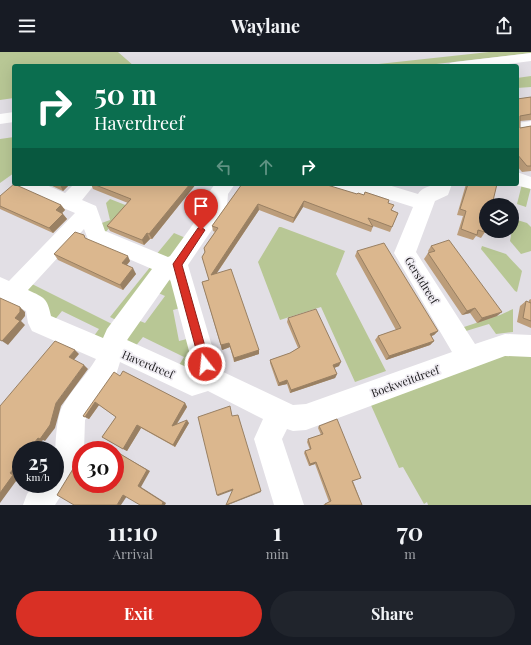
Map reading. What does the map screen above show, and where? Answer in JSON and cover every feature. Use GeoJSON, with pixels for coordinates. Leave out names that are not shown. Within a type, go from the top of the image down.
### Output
{"type":"FeatureCollection","features":[{"type":"Feature","properties":{"kind":"street"},"geometry":{"type":"LineString","coordinates":[[472,64],[531,57]]}},
{"type":"Feature","properties":{"kind":"street"},"geometry":{"type":"LineString","coordinates":[[0,119],[12,117]]}},
{"type":"Feature","properties":{"kind":"street"},"geometry":{"type":"LineString","coordinates":[[519,128],[531,126]]}},
{"type":"Feature","properties":{"kind":"street"},"geometry":{"type":"LineString","coordinates":[[31,186],[89,211],[96,236],[172,265],[209,378]]}},
{"type":"Feature","properties":{"kind":"street"},"geometry":{"type":"LineString","coordinates":[[68,202],[84,186]]}},
{"type":"Feature","properties":{"kind":"street","name":"Haverdreef"},"geometry":{"type":"LineString","coordinates":[[64,465],[70,455],[72,416],[107,366],[115,337],[218,207],[219,192],[224,186]]}},
{"type":"Feature","properties":{"kind":"street"},"geometry":{"type":"LineString","coordinates":[[346,186],[359,190],[372,187],[424,203]]}},
{"type":"Feature","properties":{"kind":"street","name":"Gerstdreef"},"geometry":{"type":"LineString","coordinates":[[442,186],[441,190],[427,196],[405,253],[469,358]]}},
{"type":"Feature","properties":{"kind":"street","name":"Haverdreef"},"geometry":{"type":"LineString","coordinates":[[89,211],[6,290],[37,304],[40,323],[99,349],[124,351],[192,383],[209,378]]}},
{"type":"Feature","properties":{"kind":"street","name":"Boekweitdreef"},"geometry":{"type":"LineString","coordinates":[[209,378],[280,414],[293,418],[306,417],[505,345],[531,346]]}},
{"type":"Feature","properties":{"kind":"street"},"geometry":{"type":"LineString","coordinates":[[280,414],[268,439],[289,505]]}},
{"type":"Feature","properties":{"kind":"street"},"geometry":{"type":"LineString","coordinates":[[38,505],[46,493]]}},
{"type":"Feature","properties":{"kind":"green space"},"geometry":{"type":"Polygon","coordinates":[[[0,52],[118,52],[132,64],[12,64],[12,98],[0,100],[0,52]]]}},
{"type":"Feature","properties":{"kind":"green space"},"geometry":{"type":"Polygon","coordinates":[[[489,52],[531,52],[436,64],[378,64],[489,52]]]}},
{"type":"Feature","properties":{"kind":"green space"},"geometry":{"type":"Polygon","coordinates":[[[531,76],[531,87],[519,88],[519,78],[531,76]]]}},
{"type":"Feature","properties":{"kind":"green space"},"geometry":{"type":"Polygon","coordinates":[[[12,137],[12,174],[0,183],[0,139],[12,137]]]}},
{"type":"Feature","properties":{"kind":"green space"},"geometry":{"type":"Polygon","coordinates":[[[522,184],[531,187],[526,207],[519,205],[518,198],[522,184]]]}},
{"type":"Feature","properties":{"kind":"green space"},"geometry":{"type":"Polygon","coordinates":[[[110,199],[128,206],[105,233],[99,224],[110,220],[106,203],[110,199]]]}},
{"type":"Feature","properties":{"kind":"green space"},"geometry":{"type":"Polygon","coordinates":[[[519,221],[527,223],[531,227],[531,251],[521,254],[510,241],[511,238],[519,238],[519,221]]]}},
{"type":"Feature","properties":{"kind":"green space"},"geometry":{"type":"Polygon","coordinates":[[[279,227],[345,251],[336,274],[386,371],[355,382],[321,307],[280,320],[258,262],[279,227]]]}},
{"type":"Feature","properties":{"kind":"green space"},"geometry":{"type":"Polygon","coordinates":[[[174,233],[188,239],[171,259],[155,256],[174,233]]]}},
{"type":"Feature","properties":{"kind":"green space"},"geometry":{"type":"Polygon","coordinates":[[[482,246],[506,254],[522,271],[517,292],[481,249],[482,246]]]}},
{"type":"Feature","properties":{"kind":"green space"},"geometry":{"type":"Polygon","coordinates":[[[151,266],[160,270],[120,322],[110,317],[151,266]]]}},
{"type":"Feature","properties":{"kind":"green space"},"geometry":{"type":"Polygon","coordinates":[[[169,280],[178,284],[184,307],[173,310],[179,341],[191,338],[200,371],[176,370],[184,357],[143,337],[134,348],[126,343],[135,319],[145,323],[165,296],[154,291],[161,281],[169,280]]]}},
{"type":"Feature","properties":{"kind":"green space"},"geometry":{"type":"Polygon","coordinates":[[[28,282],[116,326],[106,339],[91,340],[99,329],[62,311],[53,322],[21,289],[28,282]]]}},
{"type":"Feature","properties":{"kind":"green space"},"geometry":{"type":"Polygon","coordinates":[[[513,309],[513,332],[496,334],[489,324],[466,331],[458,329],[500,315],[513,309]]]}},
{"type":"Feature","properties":{"kind":"green space"},"geometry":{"type":"Polygon","coordinates":[[[531,353],[531,505],[428,505],[427,502],[424,504],[403,467],[399,468],[370,403],[505,354],[531,353]]]}},
{"type":"Feature","properties":{"kind":"building"},"geometry":{"type":"Polygon","coordinates":[[[531,97],[531,114],[520,116],[520,128],[531,126],[531,166],[527,166],[519,156],[519,99],[531,97]]]}},
{"type":"Feature","properties":{"kind":"building"},"geometry":{"type":"Polygon","coordinates":[[[12,186],[18,186],[61,205],[56,210],[63,214],[49,228],[0,206],[0,196],[12,186]]]}},
{"type":"Feature","properties":{"kind":"building"},"geometry":{"type":"Polygon","coordinates":[[[98,186],[188,186],[149,234],[147,233],[142,240],[107,226],[131,199],[98,186]]]}},
{"type":"Feature","properties":{"kind":"building"},"geometry":{"type":"Polygon","coordinates":[[[241,186],[331,186],[357,194],[364,195],[365,192],[389,200],[388,203],[394,205],[391,210],[398,213],[392,227],[368,218],[373,227],[304,201],[294,218],[258,204],[211,275],[231,269],[259,350],[234,358],[229,343],[221,345],[202,282],[209,280],[202,257],[205,252],[204,248],[218,228],[212,226],[241,186]]]}},
{"type":"Feature","properties":{"kind":"building"},"geometry":{"type":"Polygon","coordinates":[[[467,186],[497,186],[494,198],[479,198],[479,230],[477,235],[461,229],[466,211],[460,209],[467,186]]]}},
{"type":"Feature","properties":{"kind":"building"},"geometry":{"type":"Polygon","coordinates":[[[75,232],[84,235],[85,238],[128,256],[122,263],[133,268],[120,285],[54,254],[75,232]]]}},
{"type":"Feature","properties":{"kind":"building"},"geometry":{"type":"Polygon","coordinates":[[[449,240],[502,312],[482,318],[475,308],[467,311],[428,253],[435,251],[431,246],[449,240]]]}},
{"type":"Feature","properties":{"kind":"building"},"geometry":{"type":"Polygon","coordinates":[[[384,243],[438,331],[430,334],[434,341],[389,356],[378,336],[401,328],[357,251],[384,243]]]}},
{"type":"Feature","properties":{"kind":"building"},"geometry":{"type":"Polygon","coordinates":[[[0,298],[20,307],[20,312],[15,318],[20,321],[2,341],[0,340],[0,298]]]}},
{"type":"Feature","properties":{"kind":"building"},"geometry":{"type":"Polygon","coordinates":[[[526,301],[531,303],[531,321],[523,318],[526,301]]]}},
{"type":"Feature","properties":{"kind":"building"},"geometry":{"type":"Polygon","coordinates":[[[316,309],[341,362],[333,365],[337,374],[291,390],[287,380],[279,383],[270,360],[290,353],[300,347],[288,318],[316,309]]]}},
{"type":"Feature","properties":{"kind":"building"},"geometry":{"type":"Polygon","coordinates":[[[55,341],[75,350],[69,357],[84,365],[56,403],[50,425],[40,439],[38,438],[36,441],[12,441],[12,470],[10,473],[12,476],[0,493],[0,406],[55,341]]]}},
{"type":"Feature","properties":{"kind":"building"},"geometry":{"type":"Polygon","coordinates":[[[123,371],[185,403],[172,426],[187,420],[173,445],[137,425],[124,447],[124,441],[109,441],[102,437],[116,417],[95,402],[85,417],[83,416],[114,372],[120,376],[123,371]]]}},
{"type":"Feature","properties":{"kind":"building"},"geometry":{"type":"Polygon","coordinates":[[[230,406],[232,416],[238,415],[261,491],[226,505],[233,489],[217,495],[198,417],[230,406]]]}},
{"type":"Feature","properties":{"kind":"building"},"geometry":{"type":"Polygon","coordinates":[[[337,419],[361,478],[352,481],[362,505],[325,505],[331,501],[316,462],[310,464],[305,451],[311,449],[308,439],[323,434],[319,426],[337,419]]]}},
{"type":"Feature","properties":{"kind":"building"},"geometry":{"type":"Polygon","coordinates":[[[124,456],[147,470],[138,486],[163,502],[162,505],[140,505],[123,495],[117,505],[74,505],[57,495],[58,493],[64,493],[64,484],[72,471],[72,493],[124,493],[124,456]]]}},
{"type":"Feature","properties":{"kind":"route"},"geometry":{"type":"LineString","coordinates":[[201,230],[177,264],[205,364]]}}]}
